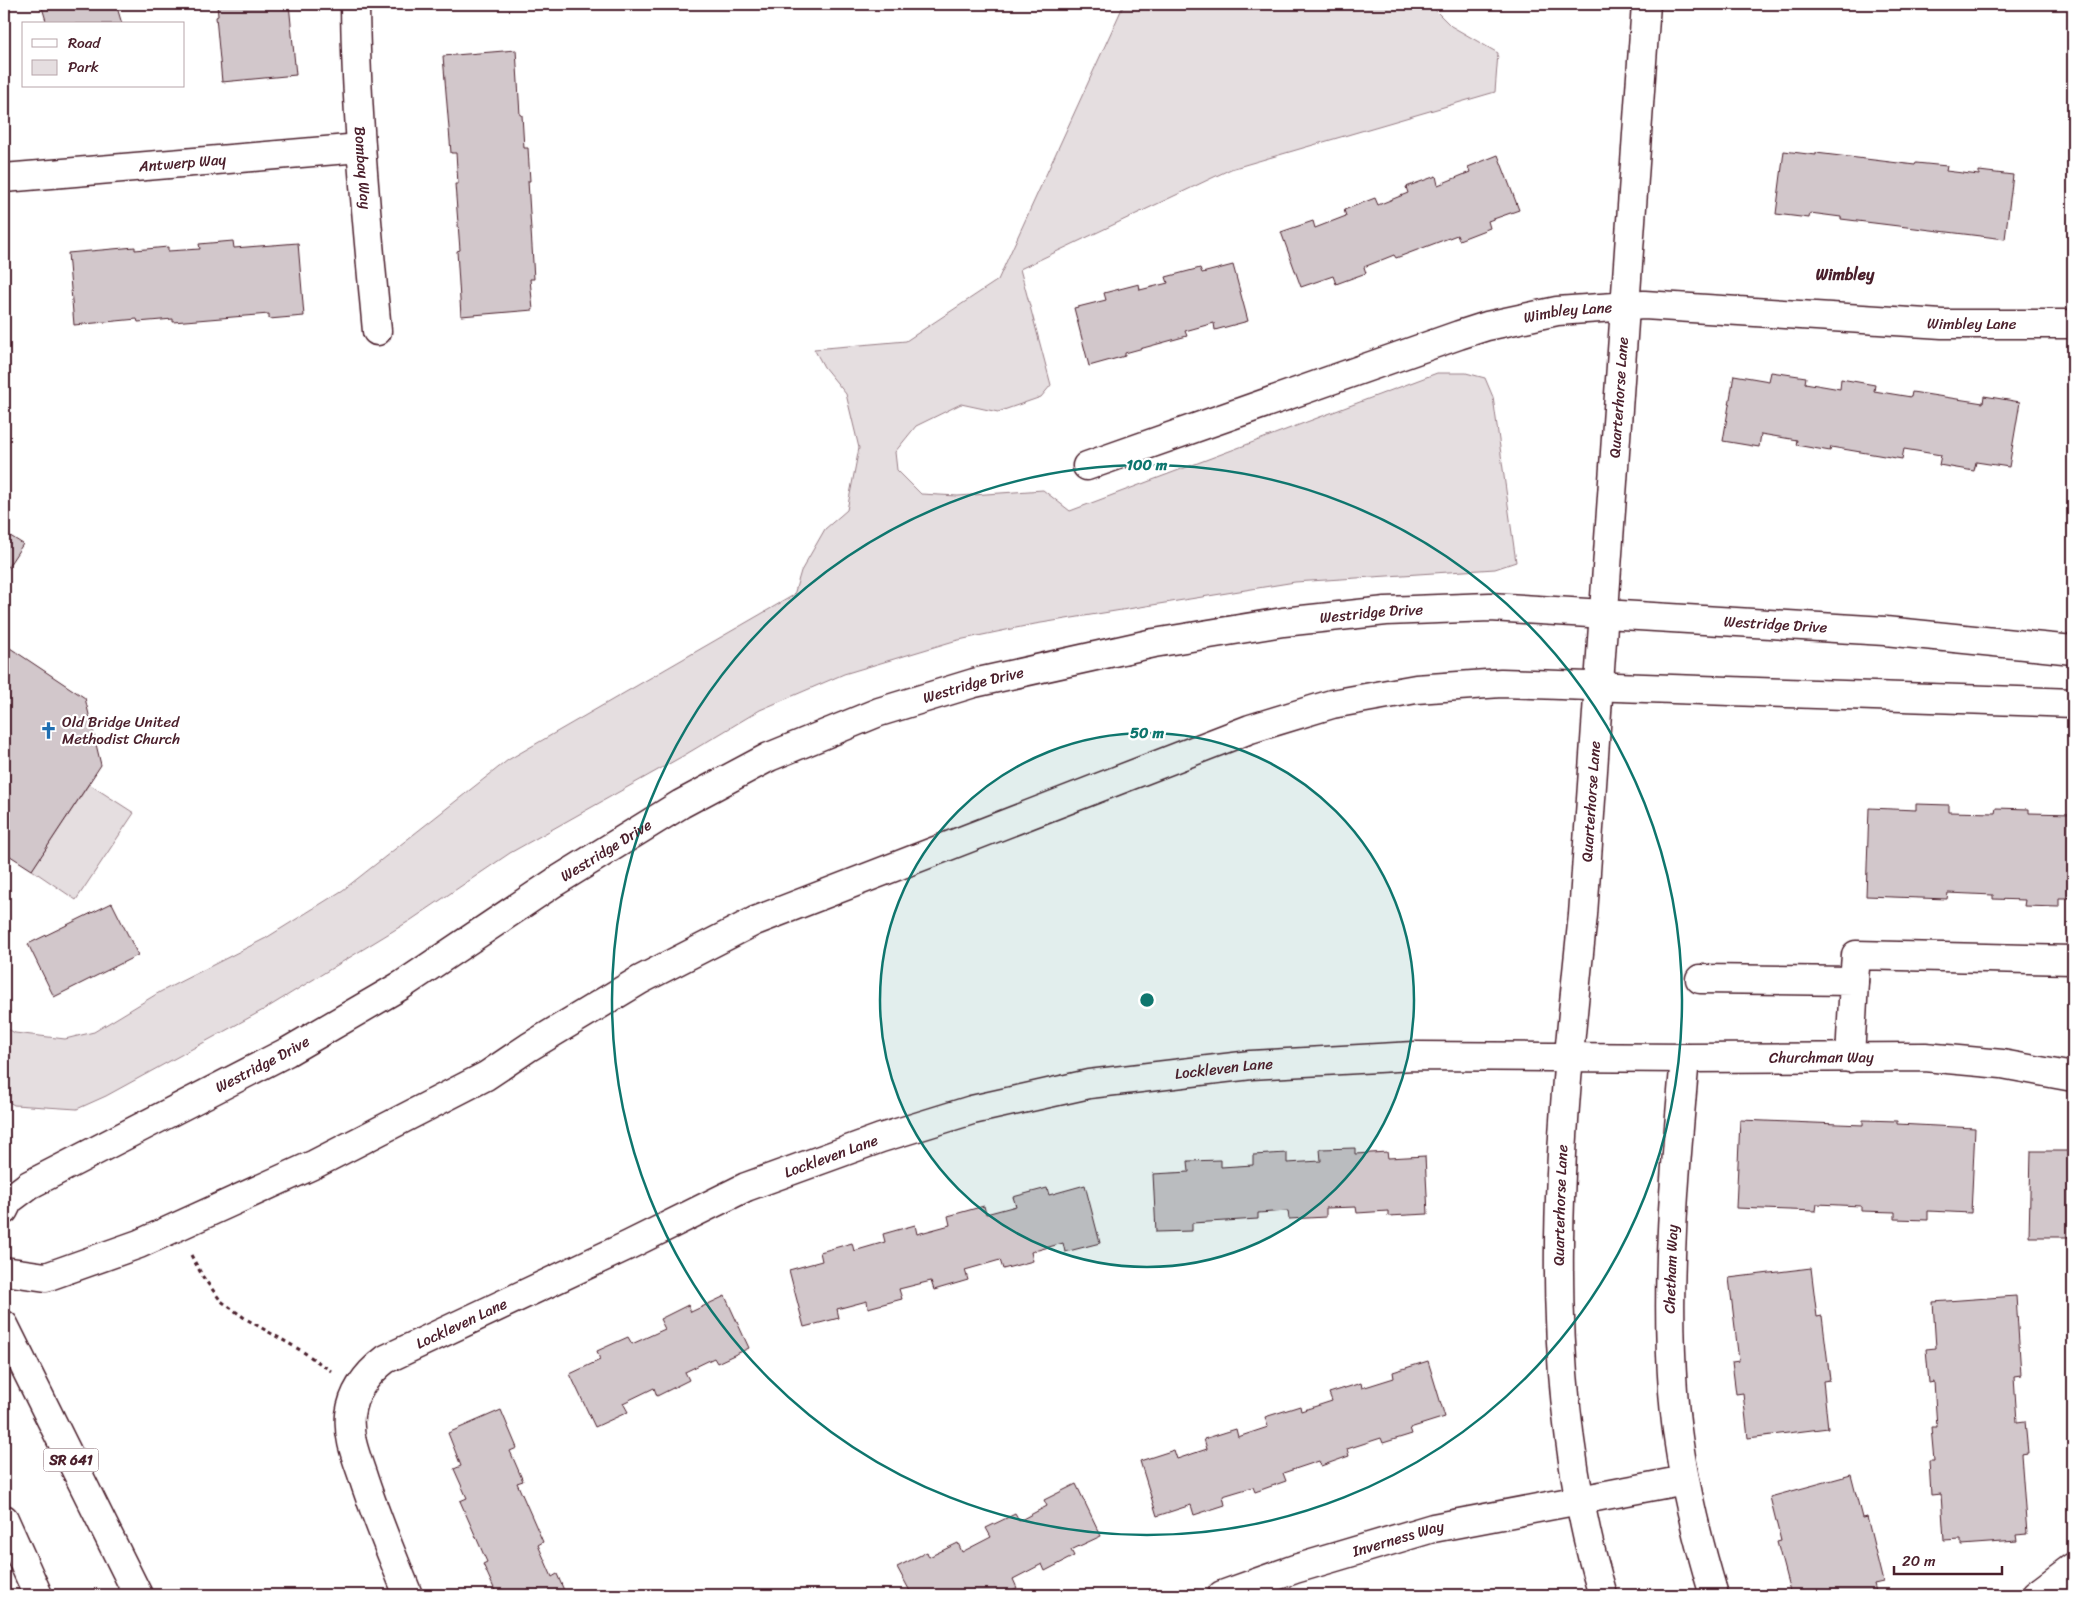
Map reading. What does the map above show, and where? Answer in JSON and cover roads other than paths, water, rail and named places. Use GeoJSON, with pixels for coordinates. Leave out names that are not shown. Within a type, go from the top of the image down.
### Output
{"type":"FeatureCollection","features":[{"type":"Feature","properties":{"kind":"street","name":"Bombay Way"},"geometry":{"type":"LineString","coordinates":[[355,4],[355,69],[360,148],[377,331]]}},
{"type":"Feature","properties":{"kind":"street","name":"Quarterhorse Lane"},"geometry":{"type":"LineString","coordinates":[[1603,1595],[1579,1500],[1564,1396],[1560,1261],[1563,1145],[1568,1056],[1584,915],[1646,4]]}},
{"type":"Feature","properties":{"kind":"street","name":"Antwerp Way"},"geometry":{"type":"LineString","coordinates":[[4,178],[360,148]]}},
{"type":"Feature","properties":{"kind":"street","name":"Wimbley Lane"},"geometry":{"type":"LineString","coordinates":[[1087,466],[1468,332],[1558,311],[1644,305],[1942,324],[2073,324]]}},
{"type":"Feature","properties":{"kind":"street","name":"Westridge Drive"},"geometry":{"type":"LineString","coordinates":[[4,1210],[8,1200],[29,1185],[286,1052],[402,985],[555,882],[681,804],[769,758],[879,712],[974,683],[1154,643],[1282,622],[1386,611],[1490,607],[1604,612],[1885,631],[2073,650]]}},
{"type":"Feature","properties":{"kind":"street"},"geometry":{"type":"LineString","coordinates":[[4,1271],[46,1277],[139,1244],[314,1164],[486,1076],[529,1047],[640,980],[754,921],[1250,729],[1332,704],[1416,689],[1501,682],[2073,704]]}},
{"type":"Feature","properties":{"kind":"street"},"geometry":{"type":"LineString","coordinates":[[1850,1058],[1856,955],[2073,960]]}},
{"type":"Feature","properties":{"kind":"street"},"geometry":{"type":"LineString","coordinates":[[1700,979],[1854,981]]}},
{"type":"Feature","properties":{"kind":"street","name":"Lockleven Lane"},"geometry":{"type":"LineString","coordinates":[[408,1595],[368,1493],[351,1440],[350,1414],[358,1389],[374,1368],[386,1359],[620,1249],[746,1187],[881,1138],[972,1110],[1089,1084],[1251,1065],[1414,1056],[1568,1056]]}},
{"type":"Feature","properties":{"kind":"street","name":"Churchman Way"},"geometry":{"type":"LineString","coordinates":[[1568,1056],[1685,1058],[1926,1057],[2002,1064],[2073,1077]]}},
{"type":"Feature","properties":{"kind":"street","name":"Chetham Way"},"geometry":{"type":"LineString","coordinates":[[1685,1058],[1673,1194],[1670,1329],[1673,1393],[1686,1480],[1702,1555],[1714,1595]]}},
{"type":"Feature","properties":{"kind":"street","name":"SR 641"},"geometry":{"type":"LineString","coordinates":[[4,1325],[138,1595]]}},
{"type":"Feature","properties":{"kind":"street"},"geometry":{"type":"LineString","coordinates":[[1579,1500],[1686,1480]]}},
{"type":"Feature","properties":{"kind":"street","name":"Inverness Way"},"geometry":{"type":"LineString","coordinates":[[1222,1595],[1295,1569],[1433,1528],[1579,1500]]}},
{"type":"Feature","properties":{"kind":"street"},"geometry":{"type":"LineString","coordinates":[[4,1519],[38,1595]]}},
{"type":"Feature","properties":{"kind":"street"},"geometry":{"type":"LineString","coordinates":[[2036,1595],[2073,1567]]}},
{"type":"Feature","properties":{"kind":"place","name":"Old Bridge United Methodist Church"},"geometry":{"type":"Point","coordinates":[48,731]}},
{"type":"Feature","properties":{"kind":"district","name":"Wimbley"},"geometry":{"type":"Point","coordinates":[1845,274]}}]}
